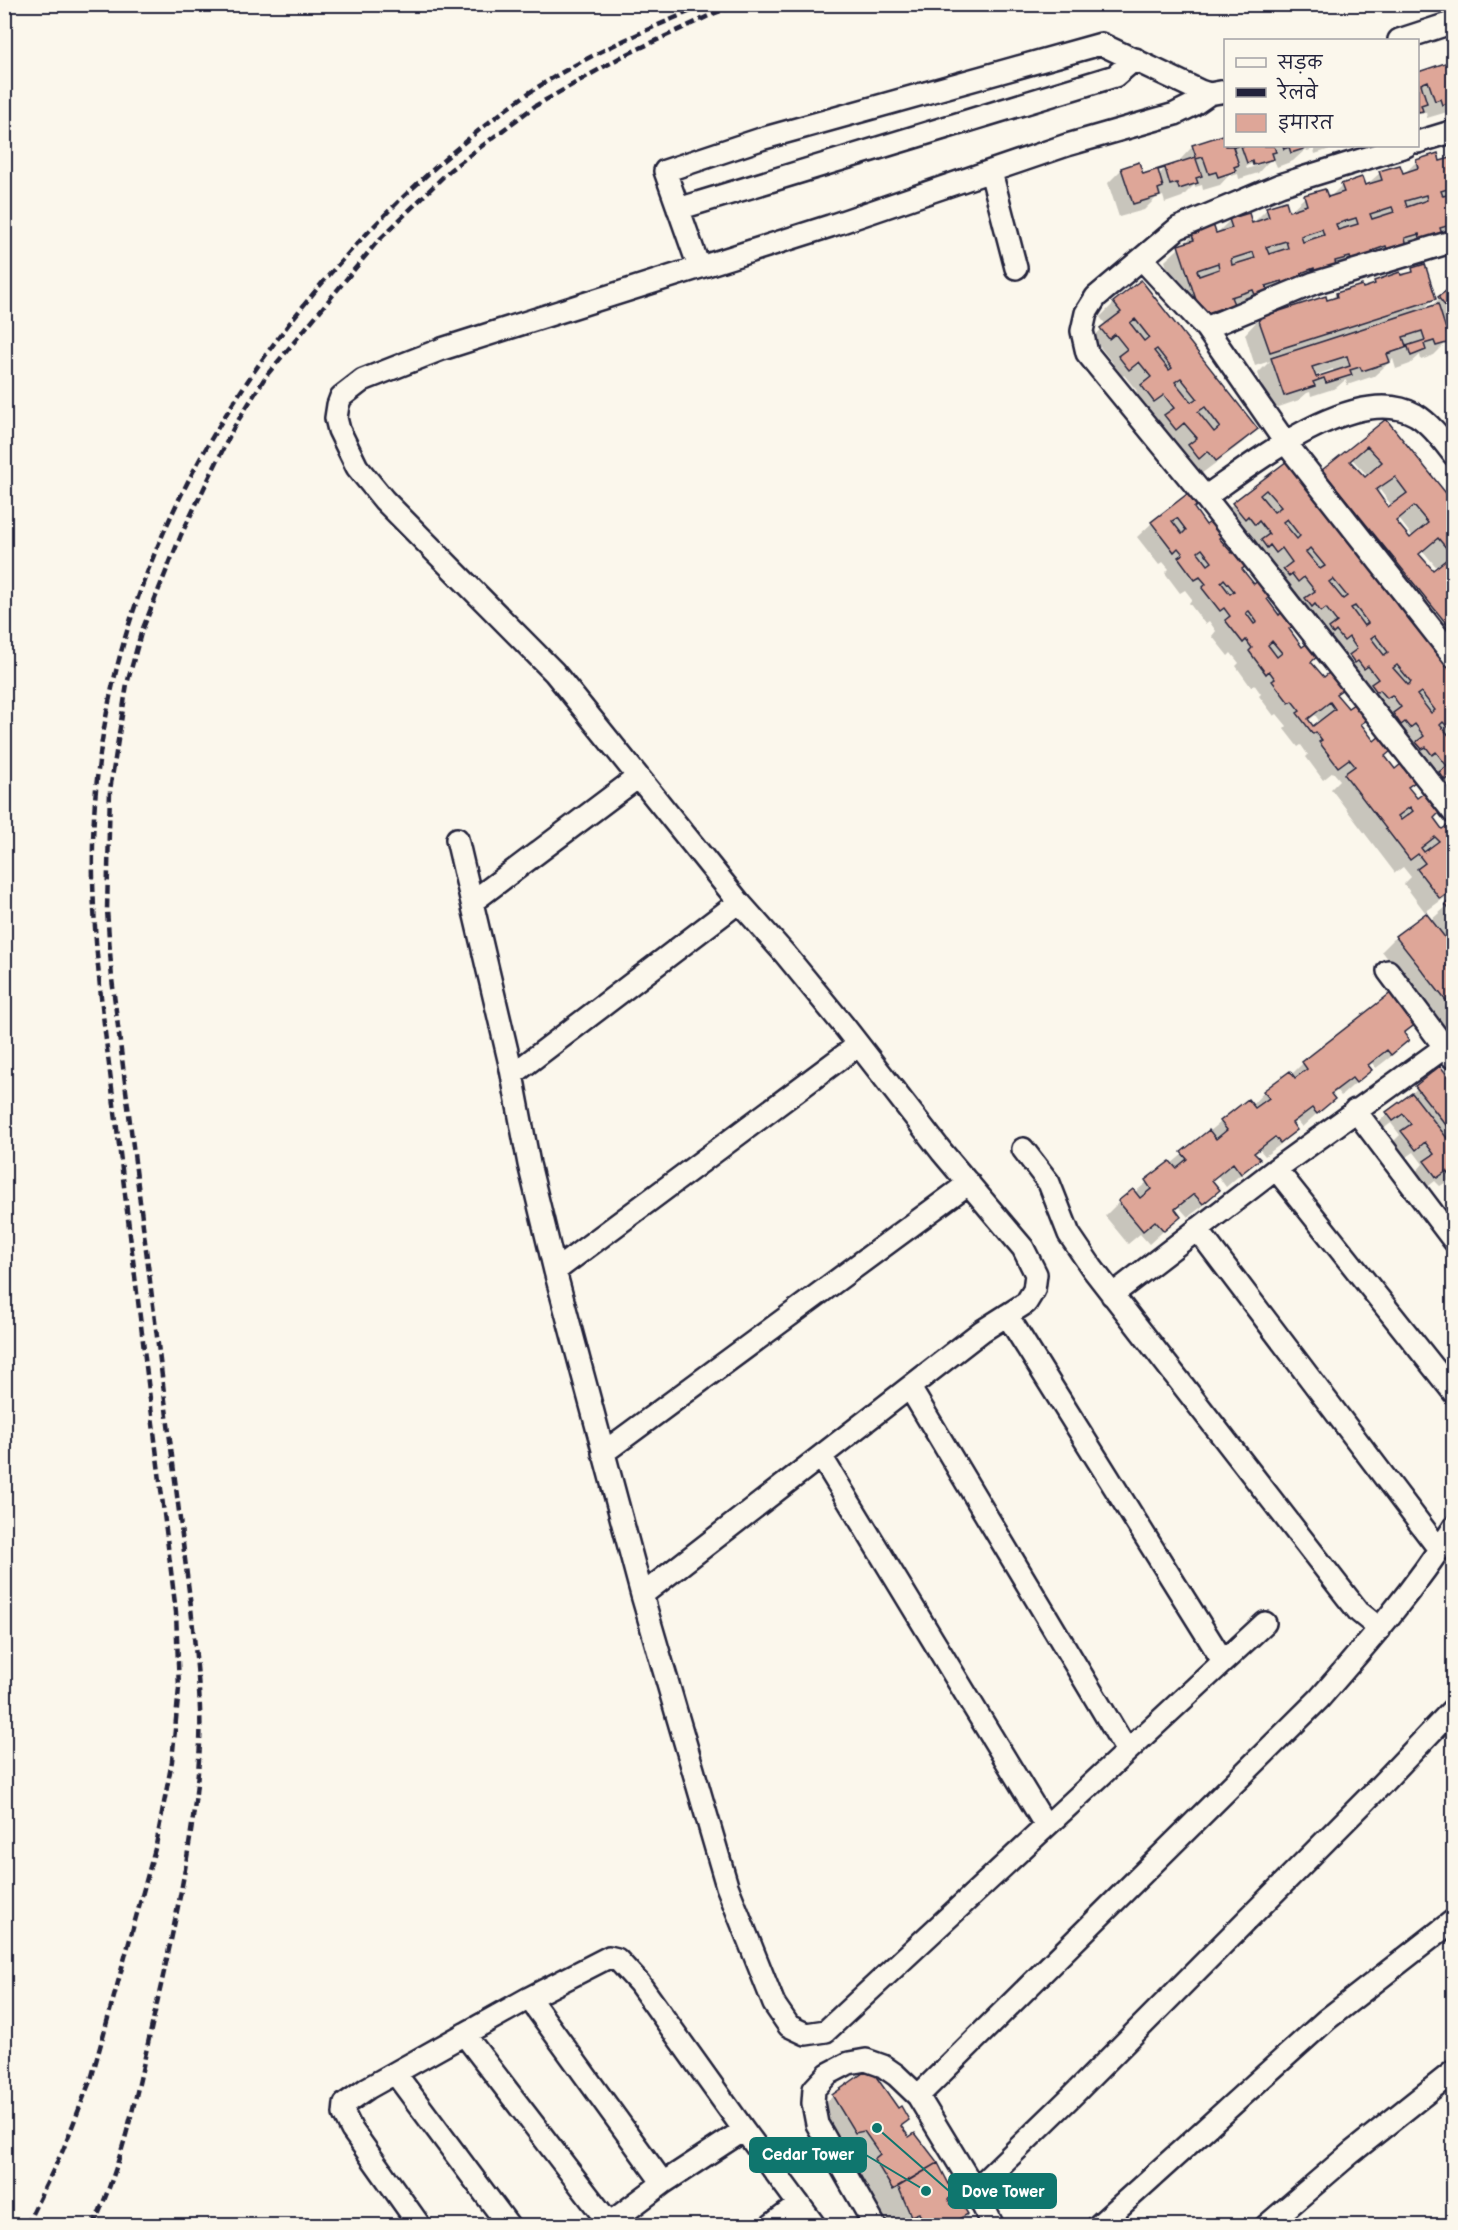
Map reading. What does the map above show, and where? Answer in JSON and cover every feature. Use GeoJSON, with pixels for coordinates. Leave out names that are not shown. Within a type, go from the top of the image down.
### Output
{"type":"FeatureCollection","features":[{"type":"Feature","properties":{"kind":"street"},"geometry":{"type":"LineString","coordinates":[[1403,39],[1454,22]]}},
{"type":"Feature","properties":{"kind":"street"},"geometry":{"type":"LineString","coordinates":[[699,267],[665,171],[761,139],[1101,44],[1200,91],[1217,92]]}},
{"type":"Feature","properties":{"kind":"street"},"geometry":{"type":"LineString","coordinates":[[678,209],[1115,76],[1135,59]]}},
{"type":"Feature","properties":{"kind":"street"},"geometry":{"type":"LineString","coordinates":[[642,1594],[981,1331],[1026,1303],[1034,1290],[1036,1274],[1023,1248],[785,954],[739,903],[554,672],[384,500],[357,467],[339,430],[336,418],[341,397],[363,380],[395,366],[498,330],[830,226],[1067,146],[1175,114],[1217,92]]}},
{"type":"Feature","properties":{"kind":"street"},"geometry":{"type":"LineString","coordinates":[[1419,142],[1454,130]]}},
{"type":"Feature","properties":{"kind":"street"},"geometry":{"type":"LineString","coordinates":[[1403,147],[1280,185],[1178,228],[1096,297],[1086,313],[1082,331],[1087,353],[1105,378],[1205,497],[1454,813]]}},
{"type":"Feature","properties":{"kind":"street"},"geometry":{"type":"LineString","coordinates":[[991,172],[1016,268]]}},
{"type":"Feature","properties":{"kind":"street"},"geometry":{"type":"LineString","coordinates":[[1206,328],[1314,283],[1454,241]]}},
{"type":"Feature","properties":{"kind":"street"},"geometry":{"type":"LineString","coordinates":[[1142,259],[1206,328],[1285,442],[1454,657]]}},
{"type":"Feature","properties":{"kind":"street"},"geometry":{"type":"LineString","coordinates":[[1205,497],[1285,442],[1349,411],[1394,408],[1415,415],[1432,429],[1454,455]]}},
{"type":"Feature","properties":{"kind":"street"},"geometry":{"type":"LineString","coordinates":[[472,902],[638,777]]}},
{"type":"Feature","properties":{"kind":"street"},"geometry":{"type":"LineString","coordinates":[[457,839],[512,1075],[528,1164],[642,1594],[727,1886],[774,2004],[789,2026],[806,2034],[826,2031],[1265,1623]]}},
{"type":"Feature","properties":{"kind":"street"},"geometry":{"type":"LineString","coordinates":[[512,1075],[739,903]]}},
{"type":"Feature","properties":{"kind":"street"},"geometry":{"type":"LineString","coordinates":[[1112,1294],[1355,1110],[1449,1053],[1388,971]]}},
{"type":"Feature","properties":{"kind":"street"},"geometry":{"type":"LineString","coordinates":[[555,1271],[858,1045]]}},
{"type":"Feature","properties":{"kind":"street"},"geometry":{"type":"LineString","coordinates":[[1355,1110],[1454,1241]]}},
{"type":"Feature","properties":{"kind":"street"},"geometry":{"type":"LineString","coordinates":[[1023,1149],[1049,1183],[1069,1234],[1112,1294],[1347,1597],[1359,1612],[1380,1629]]}},
{"type":"Feature","properties":{"kind":"street"},"geometry":{"type":"LineString","coordinates":[[1276,1169],[1454,1393]]}},
{"type":"Feature","properties":{"kind":"street"},"geometry":{"type":"LineString","coordinates":[[603,1452],[969,1184]]}},
{"type":"Feature","properties":{"kind":"street"},"geometry":{"type":"LineString","coordinates":[[1197,1229],[1439,1549]]}},
{"type":"Feature","properties":{"kind":"street"},"geometry":{"type":"LineString","coordinates":[[1007,1315],[1223,1662]]}},
{"type":"Feature","properties":{"kind":"street"},"geometry":{"type":"LineString","coordinates":[[910,1388],[1127,1751]]}},
{"type":"Feature","properties":{"kind":"street"},"geometry":{"type":"LineString","coordinates":[[821,1456],[1046,1826]]}},
{"type":"Feature","properties":{"kind":"street"},"geometry":{"type":"LineString","coordinates":[[918,2096],[1319,1699],[1380,1629],[1454,1527]]}},
{"type":"Feature","properties":{"kind":"street"},"geometry":{"type":"LineString","coordinates":[[975,2190],[1074,2094],[1375,1791],[1454,1708]]}},
{"type":"Feature","properties":{"kind":"street"},"geometry":{"type":"LineString","coordinates":[[1098,2226],[1326,2020],[1454,1920]]}},
{"type":"Feature","properties":{"kind":"street"},"geometry":{"type":"LineString","coordinates":[[420,2226],[352,2130],[344,2114],[345,2104],[464,2034],[598,1960],[609,1957],[617,1959],[639,1983],[815,2226]]}},
{"type":"Feature","properties":{"kind":"street"},"geometry":{"type":"LineString","coordinates":[[529,1998],[663,2183]]}},
{"type":"Feature","properties":{"kind":"street"},"geometry":{"type":"LineString","coordinates":[[464,2034],[608,2224],[663,2183],[744,2130]]}},
{"type":"Feature","properties":{"kind":"street"},"geometry":{"type":"LineString","coordinates":[[875,2226],[817,2124],[813,2103],[814,2089],[828,2074],[849,2062],[866,2060],[884,2066],[918,2096],[975,2190],[993,2226]]}},
{"type":"Feature","properties":{"kind":"street"},"geometry":{"type":"LineString","coordinates":[[1266,2226],[1351,2153],[1454,2071]]}},
{"type":"Feature","properties":{"kind":"street"},"geometry":{"type":"LineString","coordinates":[[395,2073],[508,2226]]}},
{"type":"Feature","properties":{"kind":"street"},"geometry":{"type":"LineString","coordinates":[[770,2226],[799,2204]]}},
{"type":"Feature","properties":{"kind":"building"},"geometry":{"type":"Polygon","coordinates":[[[1454,60],[1454,101],[1442,105],[1440,99],[1435,101],[1428,81],[1421,84],[1427,103],[1421,105],[1423,111],[1419,112],[1419,72],[1454,60]]]}},
{"type":"Feature","properties":{"kind":"building"},"geometry":{"type":"Polygon","coordinates":[[[1224,135],[1224,147],[1233,147],[1239,165],[1234,167],[1236,171],[1218,177],[1216,172],[1209,174],[1203,157],[1196,159],[1202,176],[1196,178],[1198,183],[1179,189],[1177,183],[1170,185],[1165,168],[1158,170],[1163,187],[1158,189],[1160,196],[1133,204],[1121,168],[1139,162],[1143,174],[1196,157],[1192,145],[1224,135]]]}},
{"type":"Feature","properties":{"kind":"building"},"geometry":{"type":"Polygon","coordinates":[[[1241,147],[1274,147],[1276,152],[1272,153],[1274,159],[1253,165],[1252,161],[1247,163],[1241,147]]]}},
{"type":"Feature","properties":{"kind":"building"},"geometry":{"type":"Polygon","coordinates":[[[1289,147],[1310,147],[1291,153],[1289,147]]]}},
{"type":"Feature","properties":{"kind":"building"},"geometry":{"type":"Polygon","coordinates":[[[1438,153],[1440,161],[1454,157],[1454,187],[1441,191],[1443,196],[1454,193],[1454,224],[1440,228],[1443,237],[1422,244],[1419,234],[1405,238],[1408,249],[1389,255],[1386,246],[1372,251],[1375,259],[1353,266],[1350,257],[1335,261],[1338,272],[1317,279],[1314,268],[1301,273],[1304,282],[1284,288],[1282,281],[1266,286],[1269,293],[1256,297],[1253,290],[1231,297],[1234,304],[1201,315],[1178,245],[1194,240],[1192,235],[1199,233],[1198,229],[1213,224],[1216,233],[1232,228],[1229,219],[1249,213],[1252,223],[1269,217],[1266,207],[1286,201],[1289,211],[1307,205],[1304,195],[1325,189],[1328,197],[1344,192],[1341,184],[1362,177],[1365,185],[1382,180],[1379,171],[1400,165],[1403,173],[1418,168],[1416,160],[1438,153]],[[1426,195],[1405,201],[1407,207],[1427,200],[1426,195]],[[1392,207],[1370,214],[1372,219],[1394,212],[1392,207]],[[1356,218],[1336,224],[1338,230],[1358,224],[1356,218]],[[1322,229],[1301,236],[1303,242],[1324,235],[1322,229]],[[1286,241],[1266,247],[1269,254],[1288,248],[1286,241]],[[1253,252],[1231,259],[1232,265],[1255,258],[1253,252]],[[1218,263],[1197,270],[1199,276],[1219,269],[1218,263]]]}},
{"type":"Feature","properties":{"kind":"building"},"geometry":{"type":"Polygon","coordinates":[[[1425,264],[1436,299],[1270,352],[1258,318],[1326,296],[1327,300],[1337,297],[1336,293],[1362,285],[1363,288],[1375,284],[1374,281],[1400,272],[1401,275],[1413,272],[1412,268],[1425,264]]]}},
{"type":"Feature","properties":{"kind":"building"},"geometry":{"type":"Polygon","coordinates":[[[1141,280],[1258,429],[1216,461],[1208,451],[1199,459],[1188,445],[1197,438],[1184,423],[1176,430],[1164,415],[1174,408],[1164,395],[1154,402],[1141,385],[1151,377],[1139,362],[1129,370],[1118,356],[1127,349],[1115,334],[1109,339],[1100,328],[1121,312],[1113,302],[1141,280]],[[1135,319],[1130,323],[1144,341],[1149,337],[1135,319]],[[1157,349],[1154,351],[1169,370],[1172,368],[1157,349]],[[1181,378],[1175,382],[1191,402],[1197,398],[1181,378]],[[1205,407],[1198,412],[1214,432],[1220,427],[1205,407]]]}},
{"type":"Feature","properties":{"kind":"building"},"geometry":{"type":"Polygon","coordinates":[[[1454,285],[1454,317],[1438,297],[1454,285]]]}},
{"type":"Feature","properties":{"kind":"building"},"geometry":{"type":"Polygon","coordinates":[[[1438,304],[1450,342],[1436,346],[1434,341],[1424,344],[1426,350],[1411,356],[1408,347],[1387,354],[1390,362],[1362,371],[1360,367],[1350,370],[1352,375],[1326,383],[1324,378],[1313,382],[1315,386],[1284,396],[1271,358],[1438,304]],[[1422,331],[1403,337],[1406,346],[1425,340],[1422,331]],[[1347,356],[1312,367],[1316,377],[1350,366],[1347,356]]]}},
{"type":"Feature","properties":{"kind":"building"},"geometry":{"type":"Polygon","coordinates":[[[1386,419],[1454,503],[1454,633],[1322,470],[1386,419]],[[1367,446],[1350,461],[1365,477],[1382,462],[1367,446]],[[1395,477],[1376,490],[1388,507],[1407,493],[1395,477]],[[1414,506],[1396,521],[1410,538],[1428,523],[1414,506]],[[1438,538],[1419,554],[1433,570],[1452,555],[1438,538]]]}},
{"type":"Feature","properties":{"kind":"building"},"geometry":{"type":"Polygon","coordinates":[[[1291,458],[1454,669],[1454,733],[1443,722],[1440,725],[1454,741],[1454,784],[1449,778],[1445,780],[1439,772],[1447,766],[1436,752],[1432,755],[1426,747],[1422,749],[1416,742],[1424,736],[1415,724],[1410,728],[1405,722],[1401,725],[1393,713],[1401,707],[1392,695],[1387,698],[1380,690],[1377,692],[1371,684],[1378,679],[1368,666],[1364,669],[1349,655],[1357,649],[1349,637],[1344,641],[1336,631],[1333,634],[1329,628],[1337,622],[1326,608],[1321,612],[1315,604],[1312,607],[1305,598],[1315,591],[1304,577],[1298,582],[1292,574],[1289,576],[1283,569],[1292,562],[1282,548],[1276,553],[1270,545],[1267,548],[1261,540],[1269,534],[1259,521],[1255,525],[1248,516],[1245,519],[1232,503],[1291,458]],[[1266,490],[1260,495],[1274,512],[1281,507],[1266,490]],[[1287,519],[1283,522],[1297,539],[1300,536],[1287,519]],[[1310,548],[1306,552],[1320,569],[1325,566],[1310,548]],[[1333,579],[1329,582],[1343,599],[1347,596],[1333,579]],[[1355,606],[1351,608],[1364,626],[1368,623],[1355,606]],[[1375,635],[1371,638],[1384,655],[1388,652],[1375,635]],[[1397,665],[1393,668],[1408,685],[1411,682],[1397,665]],[[1421,692],[1417,695],[1431,713],[1435,710],[1421,692]]]}},
{"type":"Feature","properties":{"kind":"building"},"geometry":{"type":"Polygon","coordinates":[[[1191,491],[1200,503],[1194,508],[1206,525],[1213,520],[1224,534],[1219,538],[1232,553],[1236,550],[1248,565],[1242,569],[1254,584],[1259,580],[1271,596],[1267,599],[1279,615],[1283,611],[1294,625],[1289,629],[1302,647],[1308,643],[1318,656],[1311,662],[1324,677],[1330,672],[1343,689],[1336,694],[1348,708],[1354,704],[1367,720],[1361,724],[1374,741],[1380,736],[1391,751],[1385,756],[1395,769],[1401,764],[1415,782],[1408,787],[1417,798],[1424,793],[1439,813],[1434,818],[1442,829],[1448,825],[1454,832],[1454,889],[1440,899],[1417,869],[1425,863],[1418,854],[1410,860],[1344,774],[1355,766],[1349,759],[1338,767],[1319,742],[1322,740],[1316,732],[1313,734],[1297,713],[1300,711],[1292,701],[1289,703],[1272,681],[1275,679],[1269,671],[1266,674],[1249,651],[1252,648],[1246,640],[1243,643],[1225,620],[1230,616],[1224,608],[1220,611],[1202,588],[1206,584],[1200,577],[1195,580],[1178,557],[1183,554],[1178,548],[1174,552],[1151,522],[1191,491]],[[1177,518],[1172,521],[1182,534],[1186,530],[1177,518]],[[1202,549],[1198,552],[1208,565],[1212,562],[1202,549]],[[1224,579],[1221,582],[1230,594],[1234,591],[1224,579]],[[1249,611],[1246,613],[1254,624],[1257,622],[1249,611]],[[1272,641],[1268,645],[1277,657],[1282,653],[1272,641]],[[1330,702],[1308,719],[1313,726],[1335,709],[1330,702]],[[1410,807],[1398,816],[1401,820],[1413,811],[1410,807]],[[1435,837],[1421,848],[1424,852],[1439,841],[1435,837]]]}},
{"type":"Feature","properties":{"kind":"building"},"geometry":{"type":"Polygon","coordinates":[[[1454,898],[1454,916],[1445,904],[1454,898]]]}},
{"type":"Feature","properties":{"kind":"building"},"geometry":{"type":"Polygon","coordinates":[[[1426,913],[1454,949],[1454,1011],[1395,936],[1426,913]]]}},
{"type":"Feature","properties":{"kind":"building"},"geometry":{"type":"Polygon","coordinates":[[[1392,992],[1417,1023],[1404,1033],[1409,1040],[1391,1055],[1387,1050],[1368,1065],[1372,1070],[1356,1083],[1352,1078],[1331,1094],[1335,1099],[1317,1114],[1312,1108],[1292,1123],[1297,1130],[1280,1143],[1275,1137],[1254,1153],[1260,1159],[1241,1174],[1233,1163],[1212,1180],[1220,1190],[1203,1204],[1194,1194],[1175,1209],[1181,1217],[1164,1231],[1155,1221],[1143,1231],[1118,1201],[1133,1189],[1140,1198],[1151,1189],[1145,1180],[1170,1161],[1176,1168],[1187,1159],[1181,1152],[1209,1130],[1216,1139],[1227,1130],[1220,1121],[1248,1099],[1255,1108],[1269,1098],[1263,1091],[1290,1071],[1295,1078],[1307,1069],[1302,1062],[1392,992]]]}},
{"type":"Feature","properties":{"kind":"building"},"geometry":{"type":"Polygon","coordinates":[[[1440,1066],[1454,1083],[1454,1135],[1415,1086],[1440,1066]]]}},
{"type":"Feature","properties":{"kind":"building"},"geometry":{"type":"Polygon","coordinates":[[[1412,1093],[1454,1147],[1454,1175],[1451,1177],[1447,1171],[1437,1178],[1424,1161],[1434,1154],[1425,1142],[1416,1150],[1401,1131],[1411,1124],[1403,1114],[1393,1121],[1386,1112],[1412,1093]]]}},
{"type":"Feature","properties":{"kind":"building"},"geometry":{"type":"Polygon","coordinates":[[[870,2068],[898,2108],[901,2106],[909,2120],[901,2126],[909,2137],[915,2133],[938,2163],[893,2190],[874,2159],[880,2154],[864,2131],[855,2133],[832,2095],[870,2068]]]}},
{"type":"Feature","properties":{"kind":"building"},"geometry":{"type":"Polygon","coordinates":[[[938,2163],[955,2196],[948,2199],[951,2204],[960,2201],[968,2214],[957,2220],[959,2224],[967,2220],[969,2226],[925,2226],[919,2213],[911,2216],[898,2186],[938,2163]]]}},
{"type":"Feature","properties":{"kind":"railway"},"geometry":{"type":"LineString","coordinates":[[26,2226],[63,2150],[92,2076],[156,1845],[172,1761],[179,1688],[176,1612],[103,1012],[95,923],[93,834],[96,789],[108,705],[130,623],[159,544],[195,468],[238,395],[287,326],[341,261],[429,173],[475,133],[523,97],[589,58],[707,4]]}},
{"type":"Feature","properties":{"kind":"railway"},"geometry":{"type":"LineString","coordinates":[[93,2226],[113,2177],[128,2127],[168,1955],[188,1850],[200,1743],[199,1692],[191,1607],[112,979],[107,910],[110,790],[127,684],[141,633],[181,535],[234,427],[266,376],[377,242],[450,170],[535,106],[621,57],[715,13],[741,4]]}},
{"type":"Feature","properties":{"kind":"place","name":"Dove Tower"},"geometry":{"type":"Point","coordinates":[877,2128]}},
{"type":"Feature","properties":{"kind":"place","name":"Cedar Tower"},"geometry":{"type":"Point","coordinates":[926,2191]}}]}
